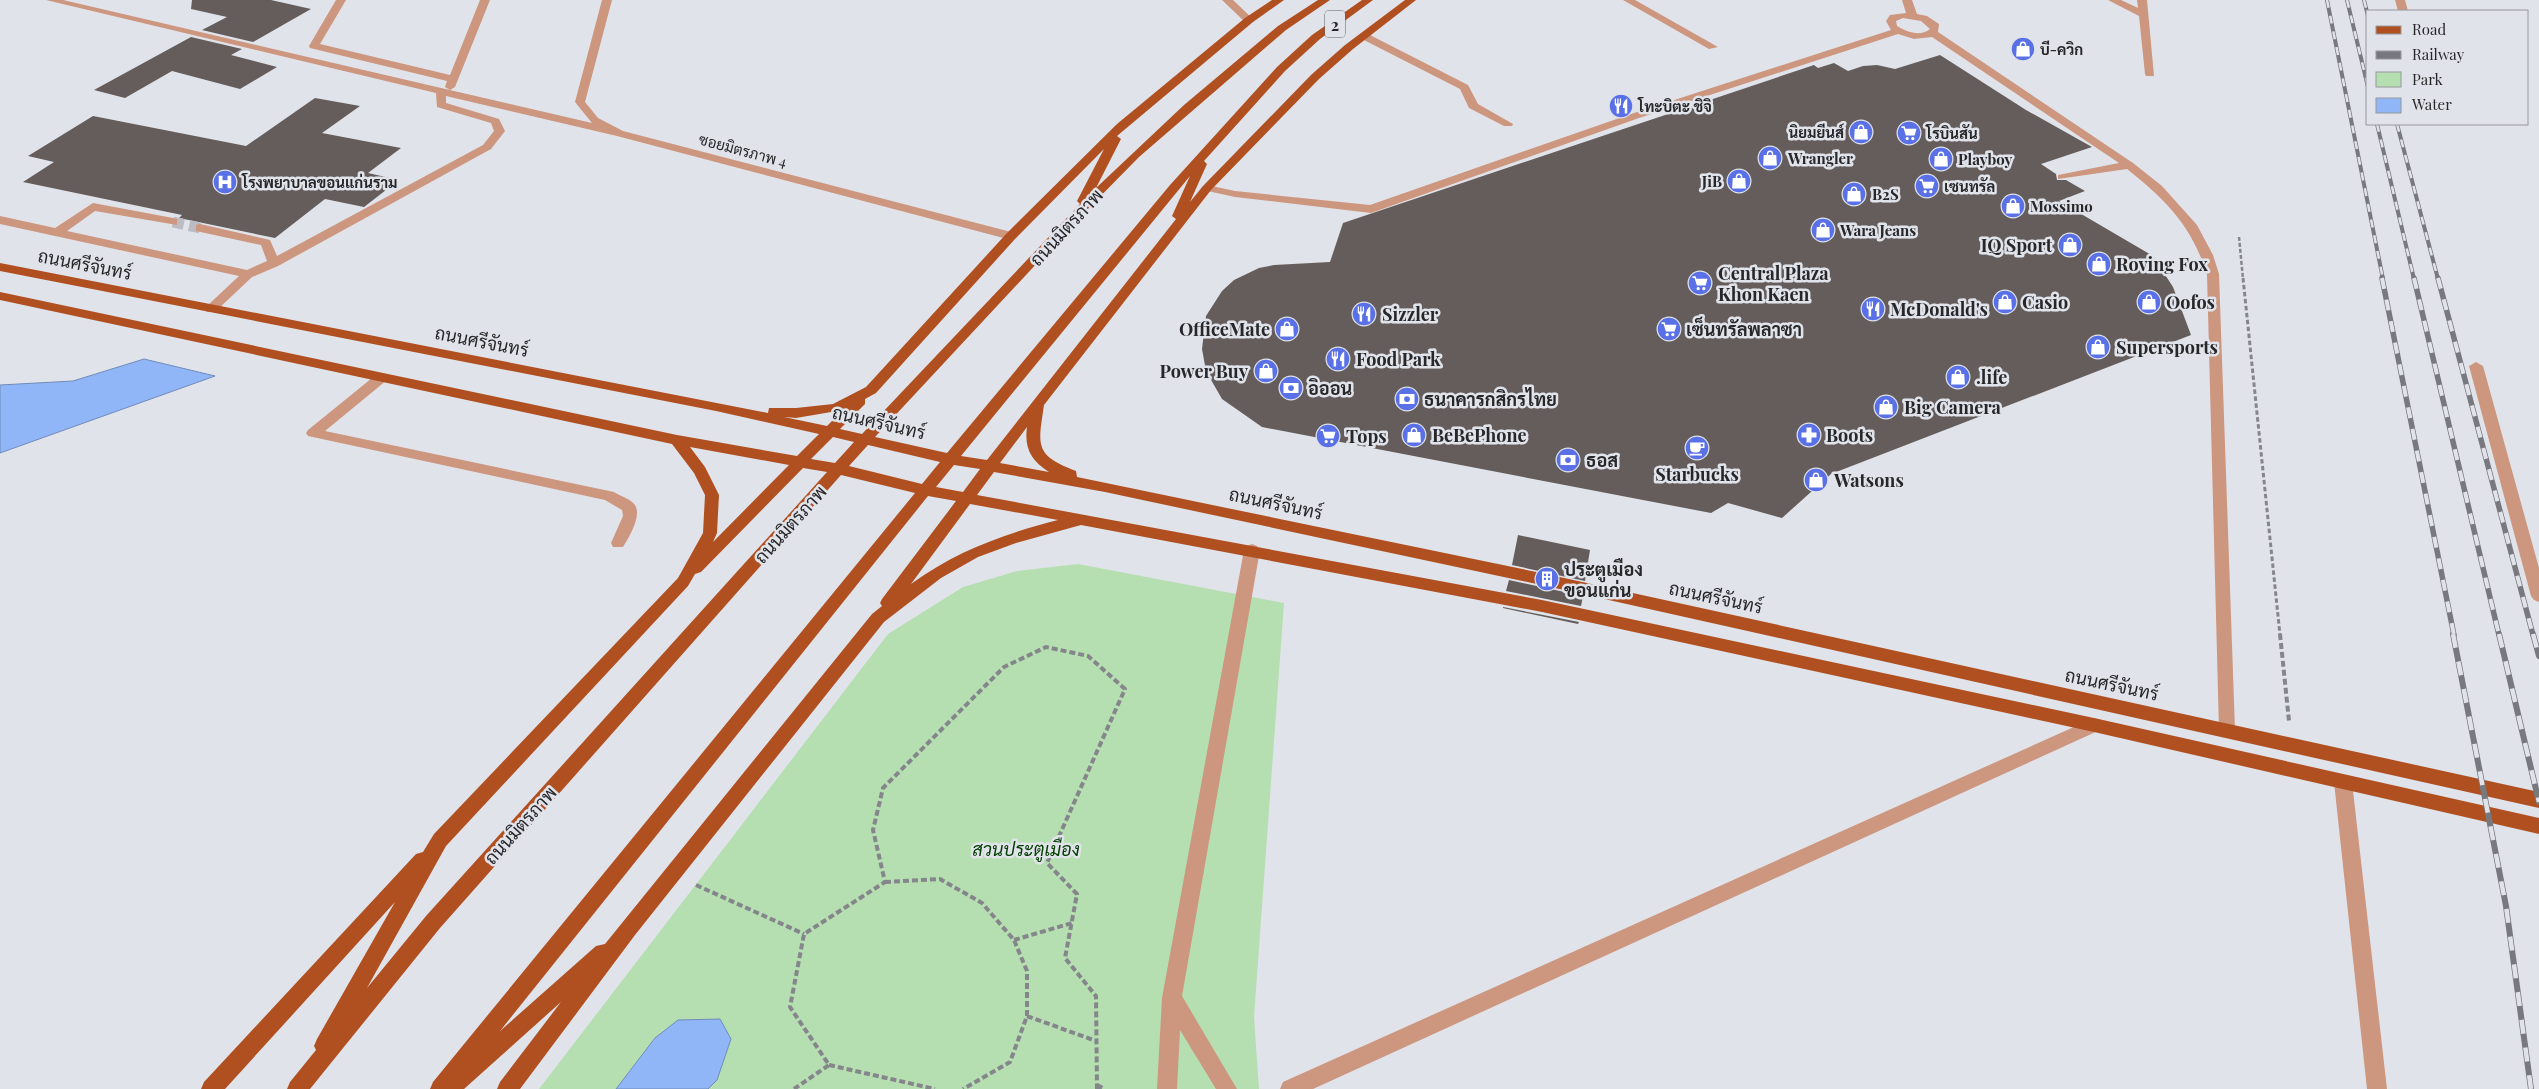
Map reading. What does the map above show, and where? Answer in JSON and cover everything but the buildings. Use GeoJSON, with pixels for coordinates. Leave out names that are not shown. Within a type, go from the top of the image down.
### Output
{"type":"FeatureCollection","features":[{"type":"Feature","properties":{"kind":"main road","name":"ถนนมิตรภาพ"},"geometry":{"type":"LineString","coordinates":[[683,582],[871,390],[1011,236],[1121,126],[1249,20],[1279,0]]}},
{"type":"Feature","properties":{"kind":"main road","name":"ถนนมิตรภาพ"},"geometry":{"type":"LineString","coordinates":[[300,1086],[433,922],[839,469],[1077,213],[1182,113],[1271,38],[1325,0]]}},
{"type":"Feature","properties":{"kind":"main road","name":"2"},"geometry":{"type":"LineString","coordinates":[[1206,151],[1281,69],[1303,49],[1368,0]]}},
{"type":"Feature","properties":{"kind":"main road","name":"2"},"geometry":{"type":"LineString","coordinates":[[1207,188],[1272,119],[1336,59],[1411,0]]}},
{"type":"Feature","properties":{"kind":"main road"},"geometry":{"type":"LineString","coordinates":[[1077,213],[1121,126]]}},
{"type":"Feature","properties":{"kind":"main road"},"geometry":{"type":"LineString","coordinates":[[1168,238],[1206,151]]}},
{"type":"Feature","properties":{"kind":"main road"},"geometry":{"type":"LineString","coordinates":[[440,1089],[924,490],[951,460],[1168,194],[1206,151]]}},
{"type":"Feature","properties":{"kind":"main road"},"geometry":{"type":"LineString","coordinates":[[507,1089],[628,929],[878,618],[1037,404],[1207,188]]}},
{"type":"Feature","properties":{"kind":"main road","name":"ถนนศรีจันทร์"},"geometry":{"type":"LineString","coordinates":[[0,267],[716,406],[951,460],[1105,487],[1546,580],[2539,800]]}},
{"type":"Feature","properties":{"kind":"main road"},"geometry":{"type":"LineString","coordinates":[[0,296],[677,440],[839,469],[924,490],[1079,520],[1252,550],[1552,608],[2094,725],[2539,826]]}},
{"type":"Feature","properties":{"kind":"main road"},"geometry":{"type":"LineString","coordinates":[[716,406],[796,413],[836,408],[871,390]]}},
{"type":"Feature","properties":{"kind":"main road"},"geometry":{"type":"LineString","coordinates":[[1037,404],[1032,440],[1033,450],[1041,460],[1057,470],[1105,487]]}},
{"type":"Feature","properties":{"kind":"main road"},"geometry":{"type":"LineString","coordinates":[[211,1089],[440,840],[683,582],[710,533],[712,495],[700,471],[677,440]]}},
{"type":"Feature","properties":{"kind":"main road"},"geometry":{"type":"LineString","coordinates":[[878,618],[933,576],[973,552],[1079,520]]}},
{"type":"Feature","properties":{"kind":"main road"},"geometry":{"type":"LineString","coordinates":[[300,1086],[440,840]]}},
{"type":"Feature","properties":{"kind":"main road"},"geometry":{"type":"LineString","coordinates":[[448,1089],[628,929]]}},
{"type":"Feature","properties":{"kind":"street"},"geometry":{"type":"LineString","coordinates":[[51,0],[619,133]]}},
{"type":"Feature","properties":{"kind":"street"},"geometry":{"type":"LineString","coordinates":[[341,0],[314,46],[453,79]]}},
{"type":"Feature","properties":{"kind":"street"},"geometry":{"type":"LineString","coordinates":[[210,309],[248,274],[274,263],[488,147],[500,131],[494,121],[441,105],[485,0]]}},
{"type":"Feature","properties":{"kind":"street","name":"ซอยมิตรภาพ 4"},"geometry":{"type":"LineString","coordinates":[[607,0],[580,102],[594,120],[619,133],[1011,236]]}},
{"type":"Feature","properties":{"kind":"street"},"geometry":{"type":"LineString","coordinates":[[1227,0],[1249,20]]}},
{"type":"Feature","properties":{"kind":"street"},"geometry":{"type":"LineString","coordinates":[[1628,0],[1713,47]]}},
{"type":"Feature","properties":{"kind":"street"},"geometry":{"type":"LineString","coordinates":[[1907,0],[1912,15]]}},
{"type":"Feature","properties":{"kind":"street"},"geometry":{"type":"LineString","coordinates":[[2113,0],[2144,15]]}},
{"type":"Feature","properties":{"kind":"street"},"geometry":{"type":"LineString","coordinates":[[2142,0],[2150,74]]}},
{"type":"Feature","properties":{"kind":"street"},"geometry":{"type":"LineString","coordinates":[[1933,33],[1935,28],[1931,22],[1912,15],[1892,19],[1891,25],[1898,31],[1915,36],[1933,33],[2129,165],[2159,189],[2192,224],[2201,237],[2213,274],[2227,730]]}},
{"type":"Feature","properties":{"kind":"street"},"geometry":{"type":"LineString","coordinates":[[1207,188],[1234,194],[1348,209],[1371,209],[1635,116],[1898,31]]}},
{"type":"Feature","properties":{"kind":"street"},"geometry":{"type":"LineString","coordinates":[[1364,36],[1464,86],[1473,106],[1508,124]]}},
{"type":"Feature","properties":{"kind":"street"},"geometry":{"type":"LineString","coordinates":[[2062,177],[2129,165]]}},
{"type":"Feature","properties":{"kind":"street"},"geometry":{"type":"LineString","coordinates":[[57,232],[93,207],[172,222]]}},
{"type":"Feature","properties":{"kind":"street"},"geometry":{"type":"LineString","coordinates":[[0,220],[248,274]]}},
{"type":"Feature","properties":{"kind":"street"},"geometry":{"type":"LineString","coordinates":[[200,228],[266,243],[274,263]]}},
{"type":"Feature","properties":{"kind":"street"},"geometry":{"type":"LineString","coordinates":[[2476,366],[2539,596]]}},
{"type":"Feature","properties":{"kind":"street"},"geometry":{"type":"LineString","coordinates":[[382,377],[313,432],[609,496],[629,506],[630,516],[618,543]]}},
{"type":"Feature","properties":{"kind":"street"},"geometry":{"type":"LineString","coordinates":[[1167,1089],[1172,998],[1252,550]]}},
{"type":"Feature","properties":{"kind":"street"},"geometry":{"type":"LineString","coordinates":[[1290,1089],[2094,725]]}},
{"type":"Feature","properties":{"kind":"street"},"geometry":{"type":"LineString","coordinates":[[2343,782],[2377,1089]]}},
{"type":"Feature","properties":{"kind":"street"},"geometry":{"type":"LineString","coordinates":[[1172,998],[1227,1089]]}},
{"type":"Feature","properties":{"kind":"path"},"geometry":{"type":"LineString","coordinates":[[2239,236],[2292,744]]}},
{"type":"Feature","properties":{"kind":"path"},"geometry":{"type":"LineString","coordinates":[[885,882],[873,830],[883,788],[1004,667],[1046,647],[1088,656],[1126,689],[1047,863],[1077,894],[1066,958],[1096,996],[1097,1087],[1105,1089]]}},
{"type":"Feature","properties":{"kind":"path"},"geometry":{"type":"LineString","coordinates":[[935,1089],[828,1065],[790,1007],[804,934],[885,882],[940,880],[982,903],[1014,940],[1027,971],[1027,1016],[1010,1062],[963,1089]]}},
{"type":"Feature","properties":{"kind":"path"},"geometry":{"type":"LineString","coordinates":[[696,885],[804,934]]}},
{"type":"Feature","properties":{"kind":"path"},"geometry":{"type":"LineString","coordinates":[[1014,940],[1072,924]]}},
{"type":"Feature","properties":{"kind":"path"},"geometry":{"type":"LineString","coordinates":[[1027,1016],[1096,1042]]}},
{"type":"Feature","properties":{"kind":"path"},"geometry":{"type":"LineString","coordinates":[[794,1089],[828,1065]]}},
{"type":"Feature","properties":{"kind":"green space","name":"สวนประตูเมือง"},"geometry":{"type":"Polygon","coordinates":[[[1078,564],[1284,603],[1254,1017],[1259,1089],[708,1089],[717,1080],[655,1038],[616,1089],[539,1089],[888,634],[963,587],[1017,571],[1078,564]]]}},
{"type":"Feature","properties":{"kind":"water"},"geometry":{"type":"Polygon","coordinates":[[[144,359],[215,376],[0,453],[0,385],[73,381],[144,359]]]}},
{"type":"Feature","properties":{"kind":"water"},"geometry":{"type":"Polygon","coordinates":[[[720,1019],[731,1039],[717,1080],[708,1089],[616,1089],[655,1038],[678,1020],[720,1019]]]}},
{"type":"Feature","properties":{"kind":"tunnel"},"geometry":{"type":"LineString","coordinates":[[173,222],[200,228]]}},
{"type":"Feature","properties":{"kind":"railway"},"geometry":{"type":"LineString","coordinates":[[2327,0],[2383,279]]}},
{"type":"Feature","properties":{"kind":"railway"},"geometry":{"type":"LineString","coordinates":[[2347,0],[2366,79]]}},
{"type":"Feature","properties":{"kind":"railway"},"geometry":{"type":"LineString","coordinates":[[2364,0],[2366,10]]}},
{"type":"Feature","properties":{"kind":"railway"},"geometry":{"type":"LineString","coordinates":[[2377,125],[2414,279]]}},
{"type":"Feature","properties":{"kind":"railway"},"geometry":{"type":"LineString","coordinates":[[2397,125],[2438,279]]}},
{"type":"Feature","properties":{"kind":"railway"},"geometry":{"type":"LineString","coordinates":[[2382,278],[2454,635]]}},
{"type":"Feature","properties":{"kind":"railway"},"geometry":{"type":"LineString","coordinates":[[2414,278],[2499,635]]}},
{"type":"Feature","properties":{"kind":"railway"},"geometry":{"type":"LineString","coordinates":[[2438,278],[2533,635]]}},
{"type":"Feature","properties":{"kind":"railway"},"geometry":{"type":"LineString","coordinates":[[2453,634],[2506,906],[2531,1089]]}},
{"type":"Feature","properties":{"kind":"railway"},"geometry":{"type":"LineString","coordinates":[[2499,634],[2539,802]]}},
{"type":"Feature","properties":{"kind":"railway"},"geometry":{"type":"LineString","coordinates":[[2533,634],[2539,656]]}},
{"type":"Feature","properties":{"kind":"place","name":"บี-ควิก"},"geometry":{"type":"Point","coordinates":[2023,49]}},
{"type":"Feature","properties":{"kind":"place","name":"โทะบิตะ ชิจิ"},"geometry":{"type":"Point","coordinates":[1621,106]}},
{"type":"Feature","properties":{"kind":"place","name":"นิยมยีนส์"},"geometry":{"type":"Point","coordinates":[1861,132]}},
{"type":"Feature","properties":{"kind":"place","name":"โรบินสัน"},"geometry":{"type":"Point","coordinates":[1909,133]}},
{"type":"Feature","properties":{"kind":"place","name":"Wrangler"},"geometry":{"type":"Point","coordinates":[1770,158]}},
{"type":"Feature","properties":{"kind":"place","name":"Playboy"},"geometry":{"type":"Point","coordinates":[1941,159]}},
{"type":"Feature","properties":{"kind":"place","name":"JiB"},"geometry":{"type":"Point","coordinates":[1739,181]}},
{"type":"Feature","properties":{"kind":"place","name":"โรงพยาบาลขอนแก่นราม"},"geometry":{"type":"Point","coordinates":[225,182]}},
{"type":"Feature","properties":{"kind":"place","name":"เซนทรัล"},"geometry":{"type":"Point","coordinates":[1927,186]}},
{"type":"Feature","properties":{"kind":"place","name":"B2S"},"geometry":{"type":"Point","coordinates":[1854,194]}},
{"type":"Feature","properties":{"kind":"place","name":"Mossimo"},"geometry":{"type":"Point","coordinates":[2013,206]}},
{"type":"Feature","properties":{"kind":"place","name":"Wara Jeans"},"geometry":{"type":"Point","coordinates":[1823,230]}},
{"type":"Feature","properties":{"kind":"place","name":"IQ Sport"},"geometry":{"type":"Point","coordinates":[2070,245]}},
{"type":"Feature","properties":{"kind":"place","name":"Roving Fox"},"geometry":{"type":"Point","coordinates":[2099,264]}},
{"type":"Feature","properties":{"kind":"place","name":"Central Plaza Khon Kaen"},"geometry":{"type":"Point","coordinates":[1700,283]}},
{"type":"Feature","properties":{"kind":"place","name":"Casio"},"geometry":{"type":"Point","coordinates":[2005,302]}},
{"type":"Feature","properties":{"kind":"place","name":"Oofos"},"geometry":{"type":"Point","coordinates":[2149,302]}},
{"type":"Feature","properties":{"kind":"place","name":"McDonald's"},"geometry":{"type":"Point","coordinates":[1873,309]}},
{"type":"Feature","properties":{"kind":"place","name":"Sizzler"},"geometry":{"type":"Point","coordinates":[1364,314]}},
{"type":"Feature","properties":{"kind":"place","name":"OfficeMate"},"geometry":{"type":"Point","coordinates":[1287,329]}},
{"type":"Feature","properties":{"kind":"place","name":"เซ็นทรัลพลาซา"},"geometry":{"type":"Point","coordinates":[1669,329]}},
{"type":"Feature","properties":{"kind":"place","name":"Supersports"},"geometry":{"type":"Point","coordinates":[2098,347]}},
{"type":"Feature","properties":{"kind":"place","name":"Food Park"},"geometry":{"type":"Point","coordinates":[1338,359]}},
{"type":"Feature","properties":{"kind":"place","name":"Power Buy"},"geometry":{"type":"Point","coordinates":[1266,371]}},
{"type":"Feature","properties":{"kind":"place","name":".life"},"geometry":{"type":"Point","coordinates":[1958,377]}},
{"type":"Feature","properties":{"kind":"place","name":"อิออน"},"geometry":{"type":"Point","coordinates":[1291,388]}},
{"type":"Feature","properties":{"kind":"place","name":"ธนาคารกสิกรไทย"},"geometry":{"type":"Point","coordinates":[1407,399]}},
{"type":"Feature","properties":{"kind":"place","name":"Big Camera"},"geometry":{"type":"Point","coordinates":[1886,407]}},
{"type":"Feature","properties":{"kind":"place","name":"BeBePhone"},"geometry":{"type":"Point","coordinates":[1414,435]}},
{"type":"Feature","properties":{"kind":"place","name":"Boots"},"geometry":{"type":"Point","coordinates":[1809,435]}},
{"type":"Feature","properties":{"kind":"place","name":"Tops"},"geometry":{"type":"Point","coordinates":[1328,436]}},
{"type":"Feature","properties":{"kind":"place","name":"Starbucks"},"geometry":{"type":"Point","coordinates":[1697,448]}},
{"type":"Feature","properties":{"kind":"place","name":"ธอส"},"geometry":{"type":"Point","coordinates":[1568,460]}},
{"type":"Feature","properties":{"kind":"place","name":"Watsons"},"geometry":{"type":"Point","coordinates":[1816,480]}},
{"type":"Feature","properties":{"kind":"place","name":"ประตูเมือง ขอนแก่น"},"geometry":{"type":"Point","coordinates":[1547,579]}}]}
